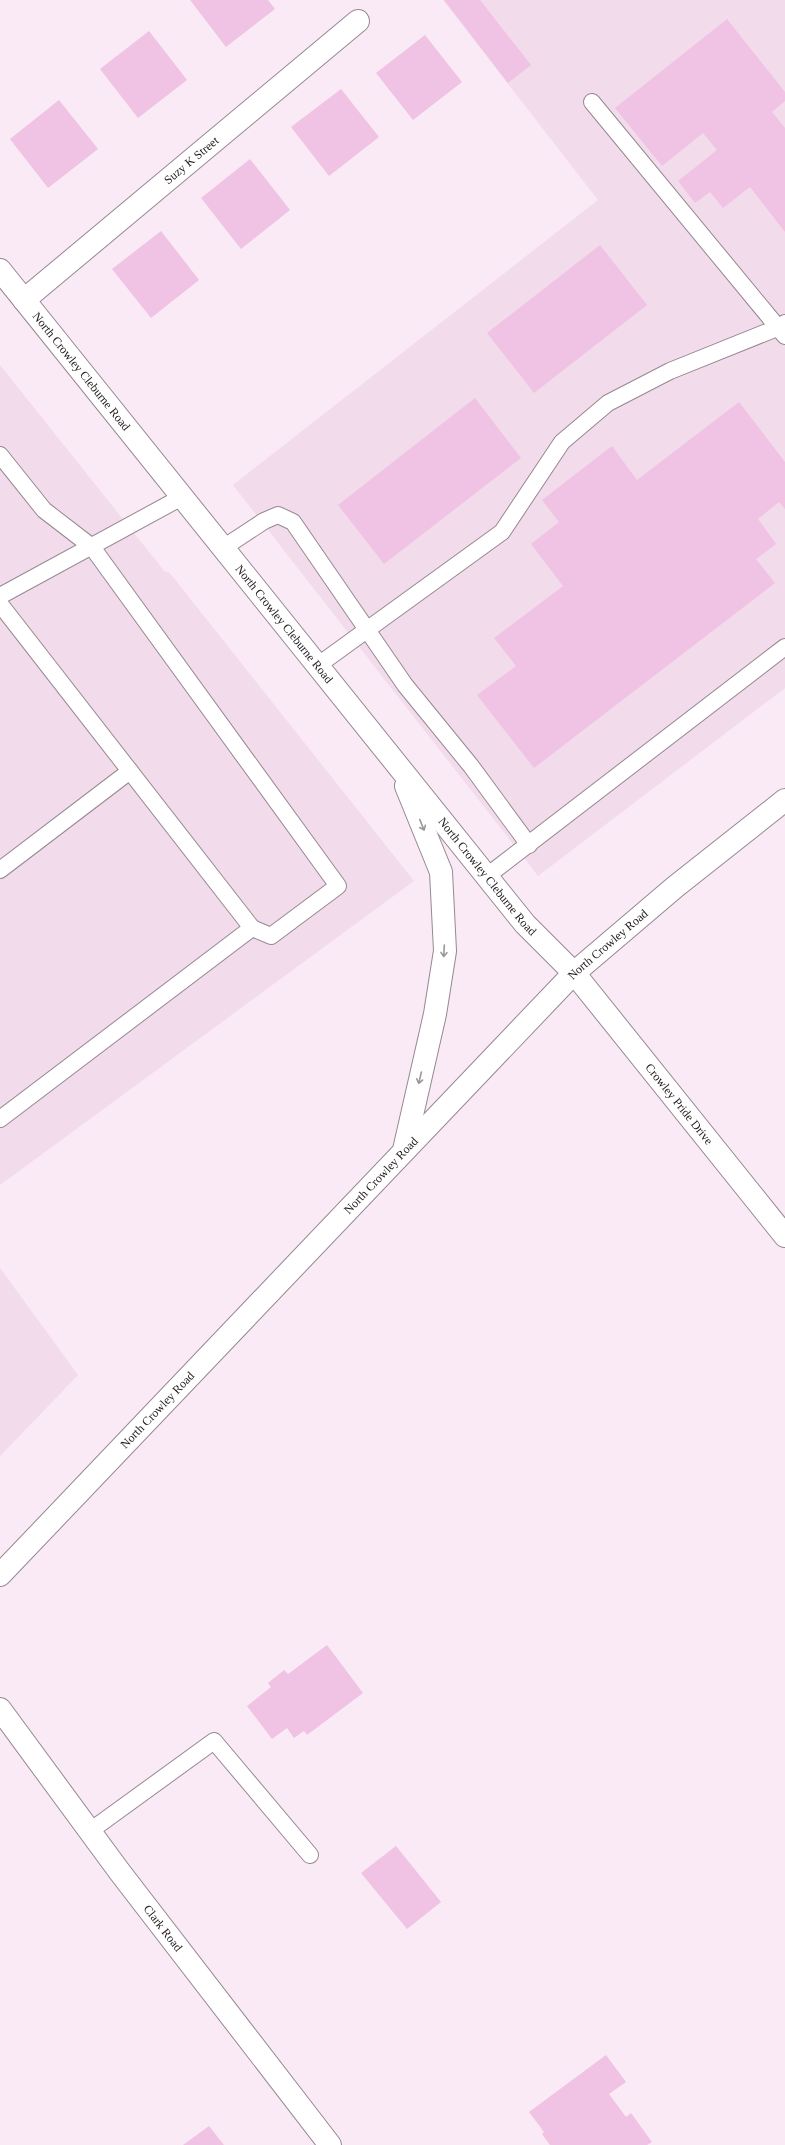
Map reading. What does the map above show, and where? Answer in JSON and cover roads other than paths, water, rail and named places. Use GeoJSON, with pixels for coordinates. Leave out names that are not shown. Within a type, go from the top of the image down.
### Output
{"type":"FeatureCollection","features":[{"type":"Feature","properties":{"kind":"street","name":"Suzy K Street"},"geometry":{"type":"LineString","coordinates":[[24,300],[358,21]]}},
{"type":"Feature","properties":{"kind":"street","name":"North Crowley Cleburne Road"},"geometry":{"type":"LineString","coordinates":[[0,270],[525,924],[574,973]]}},
{"type":"Feature","properties":{"kind":"street"},"geometry":{"type":"LineString","coordinates":[[396,763],[441,872],[445,951],[435,1014],[404,1150]]}},
{"type":"Feature","properties":{"kind":"street","name":"North Crowley Road"},"geometry":{"type":"LineString","coordinates":[[0,1576],[574,973],[675,887],[785,800]]}},
{"type":"Feature","properties":{"kind":"street","name":"Crowley Pride Drive"},"geometry":{"type":"LineString","coordinates":[[574,973],[785,1236]]}},
{"type":"Feature","properties":{"kind":"street","name":"Clark Road"},"geometry":{"type":"LineString","coordinates":[[0,1709],[90,1831],[330,2145]]}},
{"type":"Feature","properties":{"kind":"lane"},"geometry":{"type":"LineString","coordinates":[[317,666],[502,532],[562,442],[608,403],[670,370],[782,329],[592,102]]}},
{"type":"Feature","properties":{"kind":"lane"},"geometry":{"type":"LineString","coordinates":[[0,455],[44,510],[92,547],[338,886],[271,936],[252,928],[0,604]]}},
{"type":"Feature","properties":{"kind":"lane"},"geometry":{"type":"LineString","coordinates":[[0,596],[182,497]]}},
{"type":"Feature","properties":{"kind":"lane"},"geometry":{"type":"LineString","coordinates":[[222,548],[264,521],[278,515],[293,522],[366,631],[405,685],[471,766],[529,845]]}},
{"type":"Feature","properties":{"kind":"lane"},"geometry":{"type":"LineString","coordinates":[[487,876],[785,647]]}},
{"type":"Feature","properties":{"kind":"lane"},"geometry":{"type":"LineString","coordinates":[[0,870],[130,771]]}},
{"type":"Feature","properties":{"kind":"lane"},"geometry":{"type":"LineString","coordinates":[[0,1119],[252,928]]}},
{"type":"Feature","properties":{"kind":"lane"},"geometry":{"type":"LineString","coordinates":[[90,1831],[214,1741],[310,1856]]}}]}
